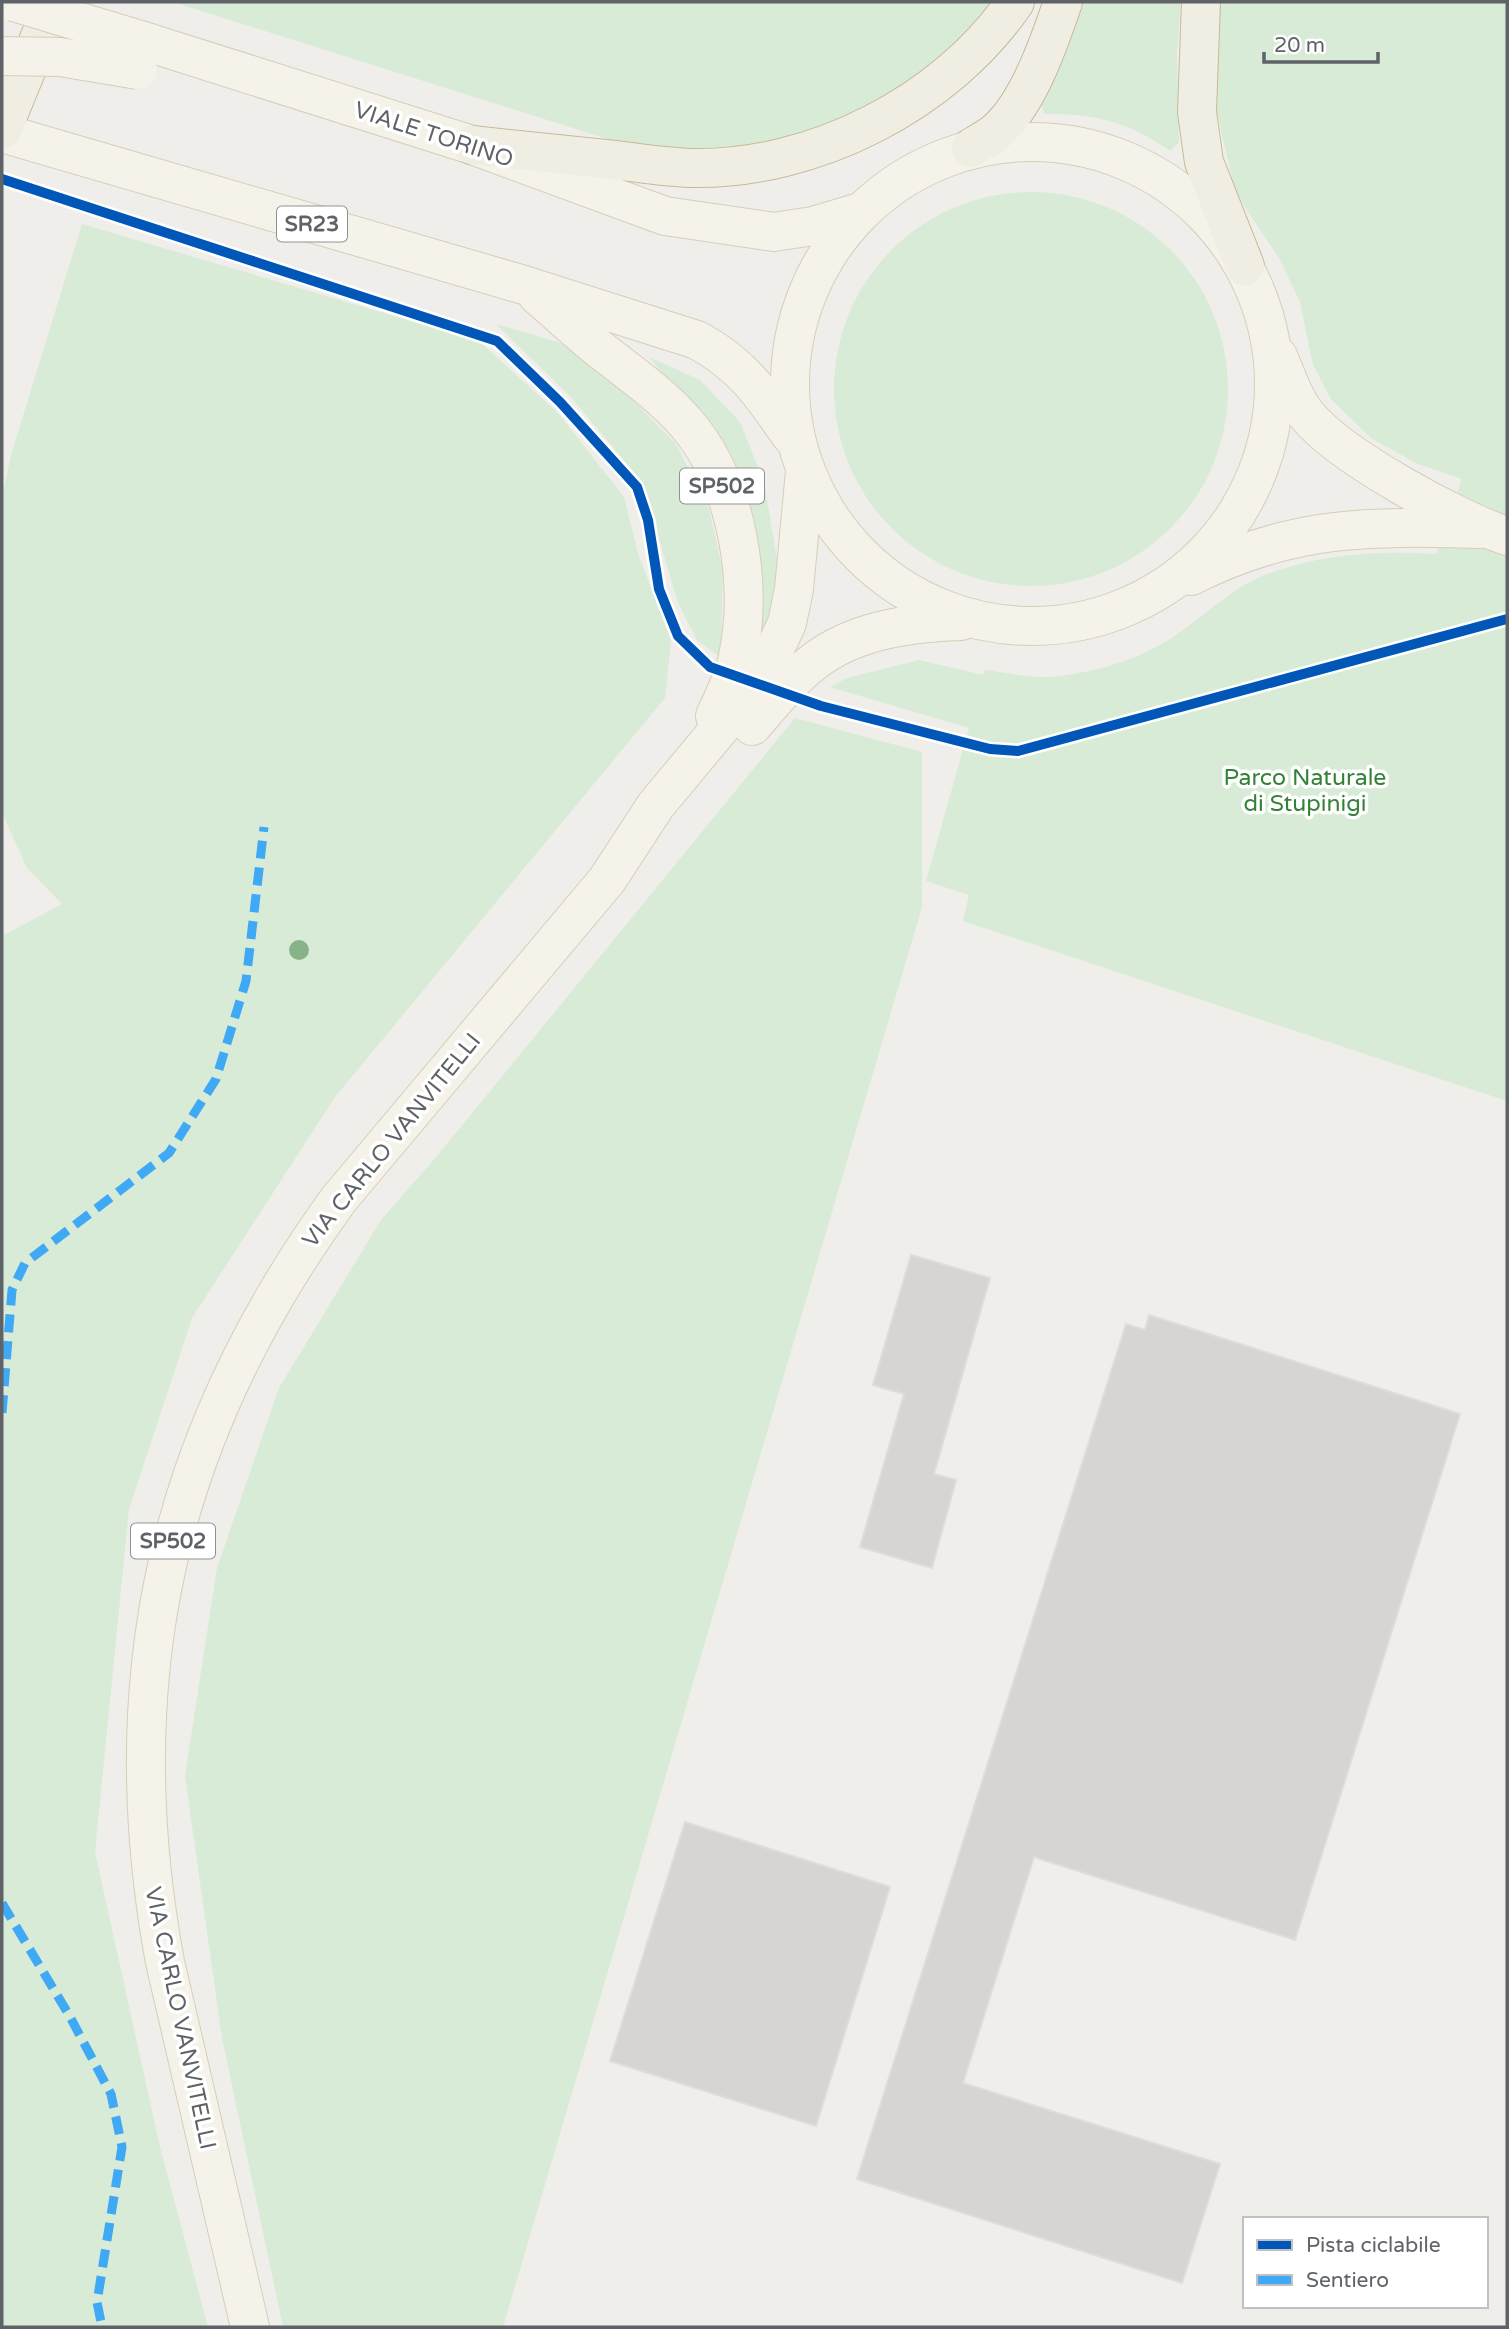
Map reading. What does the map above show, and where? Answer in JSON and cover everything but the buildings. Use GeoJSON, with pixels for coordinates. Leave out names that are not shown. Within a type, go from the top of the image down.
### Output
{"type":"FeatureCollection","features":[{"type":"Feature","properties":{"kind":"highway"},"geometry":{"type":"LineString","coordinates":[[2,131],[54,2]]}},
{"type":"Feature","properties":{"kind":"highway"},"geometry":{"type":"LineString","coordinates":[[472,145],[690,168],[775,159],[860,129],[937,83],[969,58],[1015,2]]}},
{"type":"Feature","properties":{"kind":"highway"},"geometry":{"type":"LineString","coordinates":[[971,148],[998,130],[1015,110],[1047,46],[1063,2]]}},
{"type":"Feature","properties":{"kind":"highway"},"geometry":{"type":"LineString","coordinates":[[1201,2],[1197,112],[1204,162],[1245,266]]}},
{"type":"Feature","properties":{"kind":"main road","name":"VIALE TORINO"},"geometry":{"type":"LineString","coordinates":[[14,2],[144,57],[230,69],[472,145],[665,216],[774,232],[813,226],[858,213]]}},
{"type":"Feature","properties":{"kind":"main road"},"geometry":{"type":"LineString","coordinates":[[2,56],[144,57]]}},
{"type":"Feature","properties":{"kind":"main road","name":"SR23"},"geometry":{"type":"LineString","coordinates":[[2,131],[100,163],[524,285],[697,340],[720,353],[744,372],[800,456]]}},
{"type":"Feature","properties":{"kind":"main road"},"geometry":{"type":"LineString","coordinates":[[970,621],[911,595],[847,542],[800,456],[789,390],[800,308],[839,235],[858,213],[888,188],[929,164],[971,148],[1049,141],[1125,159],[1194,202],[1245,266],[1272,343],[1304,413],[1330,440],[1375,469],[1496,532]]}},
{"type":"Feature","properties":{"kind":"main road","name":"SP502"},"geometry":{"type":"LineString","coordinates":[[524,285],[599,349],[635,374],[687,424],[719,478],[738,548],[743,632],[737,664],[695,760]]}},
{"type":"Feature","properties":{"kind":"main road"},"geometry":{"type":"LineString","coordinates":[[1179,583],[1203,558],[1249,496],[1272,424],[1272,343]]}},
{"type":"Feature","properties":{"kind":"main road","name":"VIA CARLO VANVITELLI"},"geometry":{"type":"LineString","coordinates":[[250,2327],[165,1962],[154,1901],[147,1834],[144,1763],[148,1685],[159,1600],[178,1516],[204,1437],[234,1368],[300,1251],[339,1199],[607,880],[656,805],[761,678],[787,623],[794,589],[800,456]]}},
{"type":"Feature","properties":{"kind":"main road"},"geometry":{"type":"LineString","coordinates":[[1179,583],[1269,543],[1323,531],[1378,526],[1496,532]]}},
{"type":"Feature","properties":{"kind":"main road","name":"VIA CARLO VANVITELLI"},"geometry":{"type":"LineString","coordinates":[[607,880],[668,826],[717,766],[805,668],[841,646],[880,630],[916,623],[970,621],[1070,625],[1141,603],[1179,583]]}},
{"type":"Feature","properties":{"kind":"green space"},"geometry":{"type":"Polygon","coordinates":[[[173,2],[995,2],[940,61],[911,83],[878,102],[803,133],[724,150],[686,152],[643,148],[617,142],[173,2]]]}},
{"type":"Feature","properties":{"kind":"green space"},"geometry":{"type":"Polygon","coordinates":[[[1082,2],[1181,2],[1177,54],[1179,142],[1170,151],[1140,133],[1110,121],[1079,115],[1045,114],[1040,102],[1082,2]]]}},
{"type":"Feature","properties":{"kind":"green space","name":"Parco Naturale di Stupinigi"},"geometry":{"type":"Polygon","coordinates":[[[1216,2],[1507,2],[1507,1101],[963,921],[969,895],[926,881],[969,728],[830,687],[847,678],[919,660],[983,675],[985,670],[1049,677],[1094,670],[1152,649],[1236,590],[1262,576],[1304,563],[1348,555],[1436,554],[1462,479],[1418,464],[1372,439],[1331,399],[1313,365],[1300,302],[1279,258],[1235,192],[1216,108],[1216,2]]]}},
{"type":"Feature","properties":{"kind":"green space"},"geometry":{"type":"Polygon","coordinates":[[[1031,192],[1069,196],[1106,207],[1140,225],[1170,250],[1195,280],[1213,314],[1224,351],[1228,389],[1224,427],[1213,464],[1195,498],[1170,528],[1140,553],[1106,571],[1069,582],[1031,586],[993,582],[956,571],[922,553],[892,528],[867,498],[849,464],[838,427],[834,389],[838,351],[849,314],[867,280],[892,250],[922,225],[956,207],[993,196],[1031,192]]]}},
{"type":"Feature","properties":{"kind":"green space"},"geometry":{"type":"Polygon","coordinates":[[[82,224],[479,341],[558,413],[624,497],[638,553],[671,641],[665,698],[335,1097],[192,1318],[129,1509],[95,1852],[160,2147],[208,2327],[2,2327],[2,936],[62,904],[27,868],[2,813],[2,497],[11,455],[82,224]]]}},
{"type":"Feature","properties":{"kind":"green space"},"geometry":{"type":"Polygon","coordinates":[[[496,324],[561,343],[618,385],[676,444],[709,509],[723,572],[721,658],[697,640],[678,603],[642,482],[571,397],[496,324]]]}},
{"type":"Feature","properties":{"kind":"green space"},"geometry":{"type":"Polygon","coordinates":[[[649,357],[700,380],[740,422],[764,482],[779,571],[761,646],[671,384],[649,357]]]}},
{"type":"Feature","properties":{"kind":"green space"},"geometry":{"type":"Polygon","coordinates":[[[795,718],[922,752],[922,907],[503,2327],[283,2327],[222,2038],[185,1776],[217,1568],[279,1388],[381,1220],[437,1156],[795,718]]]}},
{"type":"Feature","properties":{"kind":"marked path"},"geometry":{"type":"LineString","coordinates":[[2,1413],[12,1290],[25,1263],[169,1153],[216,1079],[246,981],[264,827]]}},
{"type":"Feature","properties":{"kind":"marked path"},"geometry":{"type":"LineString","coordinates":[[2,1903],[69,2015],[111,2094],[122,2147],[97,2302],[102,2327]]}},
{"type":"Feature","properties":{"kind":"cycle path"},"geometry":{"type":"LineString","coordinates":[[2,179],[497,341],[560,402],[637,487],[648,520],[659,589],[678,636],[710,667],[821,706],[990,749],[1018,751],[1507,619]]}}]}
